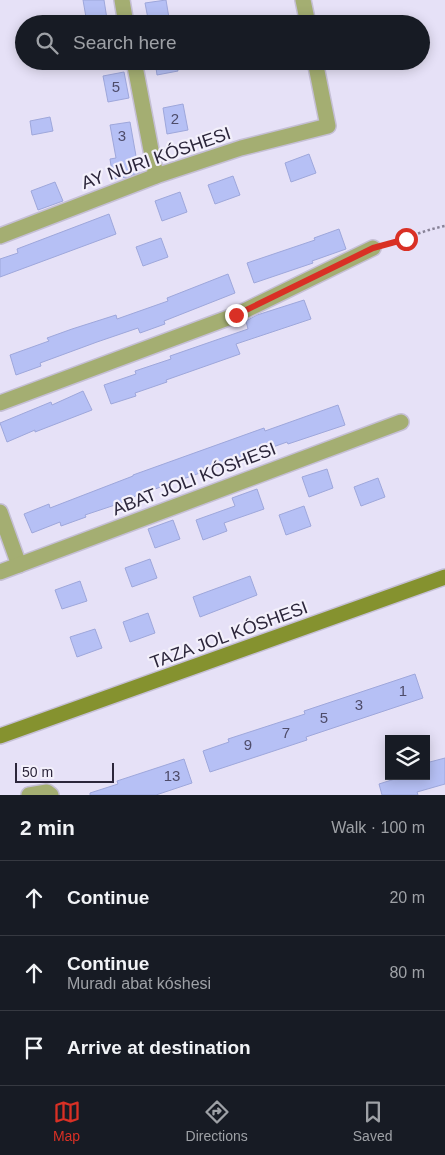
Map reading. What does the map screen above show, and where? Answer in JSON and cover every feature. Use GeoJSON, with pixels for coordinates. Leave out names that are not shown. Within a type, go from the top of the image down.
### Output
{"type":"FeatureCollection","features":[{"type":"Feature","properties":{"kind":"main road","name":"TAZA JOL KÓSHESI"},"geometry":{"type":"LineString","coordinates":[[0,736],[445,577]]}},
{"type":"Feature","properties":{"kind":"street"},"geometry":{"type":"LineString","coordinates":[[122,0],[124,15]]}},
{"type":"Feature","properties":{"kind":"street"},"geometry":{"type":"LineString","coordinates":[[303,0],[306,15]]}},
{"type":"Feature","properties":{"kind":"street"},"geometry":{"type":"LineString","coordinates":[[136,70],[156,176]]}},
{"type":"Feature","properties":{"kind":"street"},"geometry":{"type":"LineString","coordinates":[[0,236],[156,176],[241,148],[328,126],[317,70]]}},
{"type":"Feature","properties":{"kind":"street"},"geometry":{"type":"LineString","coordinates":[[0,402],[236,315],[373,248]]}},
{"type":"Feature","properties":{"kind":"street"},"geometry":{"type":"LineString","coordinates":[[0,572],[401,422]]}},
{"type":"Feature","properties":{"kind":"street"},"geometry":{"type":"LineString","coordinates":[[0,512],[20,565]]}},
{"type":"Feature","properties":{"kind":"street"},"geometry":{"type":"LineString","coordinates":[[29,795],[46,792],[51,795]]}},
{"type":"Feature","properties":{"kind":"path"},"geometry":{"type":"LineString","coordinates":[[373,248],[406,239],[425,230],[445,226]]}},
{"type":"Feature","properties":{"kind":"building"},"geometry":{"type":"Polygon","coordinates":[[[83,0],[104,0],[106,15],[86,15],[83,0]]]}},
{"type":"Feature","properties":{"kind":"building"},"geometry":{"type":"Polygon","coordinates":[[[166,0],[168,15],[147,15],[145,3],[166,0]]]}},
{"type":"Feature","properties":{"kind":"building"},"geometry":{"type":"Polygon","coordinates":[[[156,70],[178,70],[178,71],[157,75],[156,70]]]}},
{"type":"Feature","properties":{"kind":"building"},"geometry":{"type":"Polygon","coordinates":[[[124,72],[129,98],[108,102],[103,76],[124,72]]]}},
{"type":"Feature","properties":{"kind":"building"},"geometry":{"type":"Polygon","coordinates":[[[183,104],[188,130],[167,134],[163,108],[183,104]]]}},
{"type":"Feature","properties":{"kind":"building"},"geometry":{"type":"Polygon","coordinates":[[[50,117],[53,131],[32,135],[30,121],[50,117]]]}},
{"type":"Feature","properties":{"kind":"building"},"geometry":{"type":"Polygon","coordinates":[[[130,122],[139,173],[113,179],[110,159],[116,158],[110,125],[130,122]]]}},
{"type":"Feature","properties":{"kind":"building"},"geometry":{"type":"Polygon","coordinates":[[[309,154],[316,173],[291,182],[285,163],[309,154]]]}},
{"type":"Feature","properties":{"kind":"building"},"geometry":{"type":"Polygon","coordinates":[[[233,176],[240,195],[215,204],[208,185],[233,176]]]}},
{"type":"Feature","properties":{"kind":"building"},"geometry":{"type":"Polygon","coordinates":[[[55,182],[63,201],[38,210],[31,191],[55,182]]]}},
{"type":"Feature","properties":{"kind":"building"},"geometry":{"type":"Polygon","coordinates":[[[180,192],[187,212],[162,221],[155,201],[180,192]]]}},
{"type":"Feature","properties":{"kind":"building"},"geometry":{"type":"Polygon","coordinates":[[[109,214],[116,234],[0,277],[0,259],[18,253],[17,249],[109,214]]]}},
{"type":"Feature","properties":{"kind":"building"},"geometry":{"type":"Polygon","coordinates":[[[339,229],[346,249],[312,261],[313,263],[254,283],[247,263],[315,240],[314,238],[339,229]]]}},
{"type":"Feature","properties":{"kind":"building"},"geometry":{"type":"Polygon","coordinates":[[[161,238],[168,257],[143,266],[136,247],[161,238]]]}},
{"type":"Feature","properties":{"kind":"building"},"geometry":{"type":"Polygon","coordinates":[[[228,274],[235,293],[164,321],[165,324],[140,333],[138,328],[97,342],[40,363],[41,366],[16,375],[10,355],[49,341],[47,338],[72,329],[116,315],[117,319],[168,301],[167,298],[228,274]]]}},
{"type":"Feature","properties":{"kind":"building"},"geometry":{"type":"Polygon","coordinates":[[[304,300],[311,319],[236,344],[240,354],[166,380],[167,382],[135,393],[136,396],[111,404],[104,385],[136,374],[135,371],[171,359],[170,356],[248,329],[246,321],[257,315],[304,300]]]}},
{"type":"Feature","properties":{"kind":"building"},"geometry":{"type":"Polygon","coordinates":[[[83,391],[92,410],[7,442],[0,423],[51,402],[52,405],[83,391]]]}},
{"type":"Feature","properties":{"kind":"building"},"geometry":{"type":"Polygon","coordinates":[[[338,405],[345,425],[288,444],[287,442],[127,499],[127,501],[85,515],[86,517],[61,526],[60,522],[32,533],[24,514],[49,504],[50,508],[133,475],[264,428],[265,431],[338,405]]]}},
{"type":"Feature","properties":{"kind":"building"},"geometry":{"type":"Polygon","coordinates":[[[327,469],[333,488],[309,497],[302,477],[327,469]]]}},
{"type":"Feature","properties":{"kind":"building"},"geometry":{"type":"Polygon","coordinates":[[[378,478],[385,497],[361,506],[354,487],[378,478]]]}},
{"type":"Feature","properties":{"kind":"building"},"geometry":{"type":"Polygon","coordinates":[[[257,489],[264,509],[224,523],[227,531],[203,540],[196,520],[235,506],[232,498],[257,489]]]}},
{"type":"Feature","properties":{"kind":"building"},"geometry":{"type":"Polygon","coordinates":[[[304,506],[311,526],[286,535],[279,515],[304,506]]]}},
{"type":"Feature","properties":{"kind":"building"},"geometry":{"type":"Polygon","coordinates":[[[173,520],[180,539],[155,548],[148,529],[173,520]]]}},
{"type":"Feature","properties":{"kind":"building"},"geometry":{"type":"Polygon","coordinates":[[[150,559],[157,578],[132,587],[125,568],[150,559]]]}},
{"type":"Feature","properties":{"kind":"building"},"geometry":{"type":"Polygon","coordinates":[[[250,576],[257,595],[200,617],[193,597],[250,576]]]}},
{"type":"Feature","properties":{"kind":"building"},"geometry":{"type":"Polygon","coordinates":[[[80,581],[87,601],[62,609],[55,590],[80,581]]]}},
{"type":"Feature","properties":{"kind":"building"},"geometry":{"type":"Polygon","coordinates":[[[148,613],[155,633],[130,642],[123,622],[148,613]]]}},
{"type":"Feature","properties":{"kind":"building"},"geometry":{"type":"Polygon","coordinates":[[[95,629],[102,648],[77,657],[70,637],[95,629]]]}},
{"type":"Feature","properties":{"kind":"building"},"geometry":{"type":"Polygon","coordinates":[[[415,674],[423,698],[306,737],[307,740],[210,772],[203,751],[229,742],[228,739],[305,714],[304,711],[415,674]]]}},
{"type":"Feature","properties":{"kind":"building"},"geometry":{"type":"Polygon","coordinates":[[[445,758],[445,784],[417,792],[418,795],[382,795],[379,784],[392,780],[430,780],[430,762],[445,758]]]}},
{"type":"Feature","properties":{"kind":"building"},"geometry":{"type":"Polygon","coordinates":[[[184,759],[192,783],[156,795],[90,795],[90,793],[118,784],[117,781],[184,759]]]}},
{"type":"Feature","properties":{"kind":"route"},"geometry":{"type":"LineString","coordinates":[[236,315],[373,248],[406,239]]}}]}
